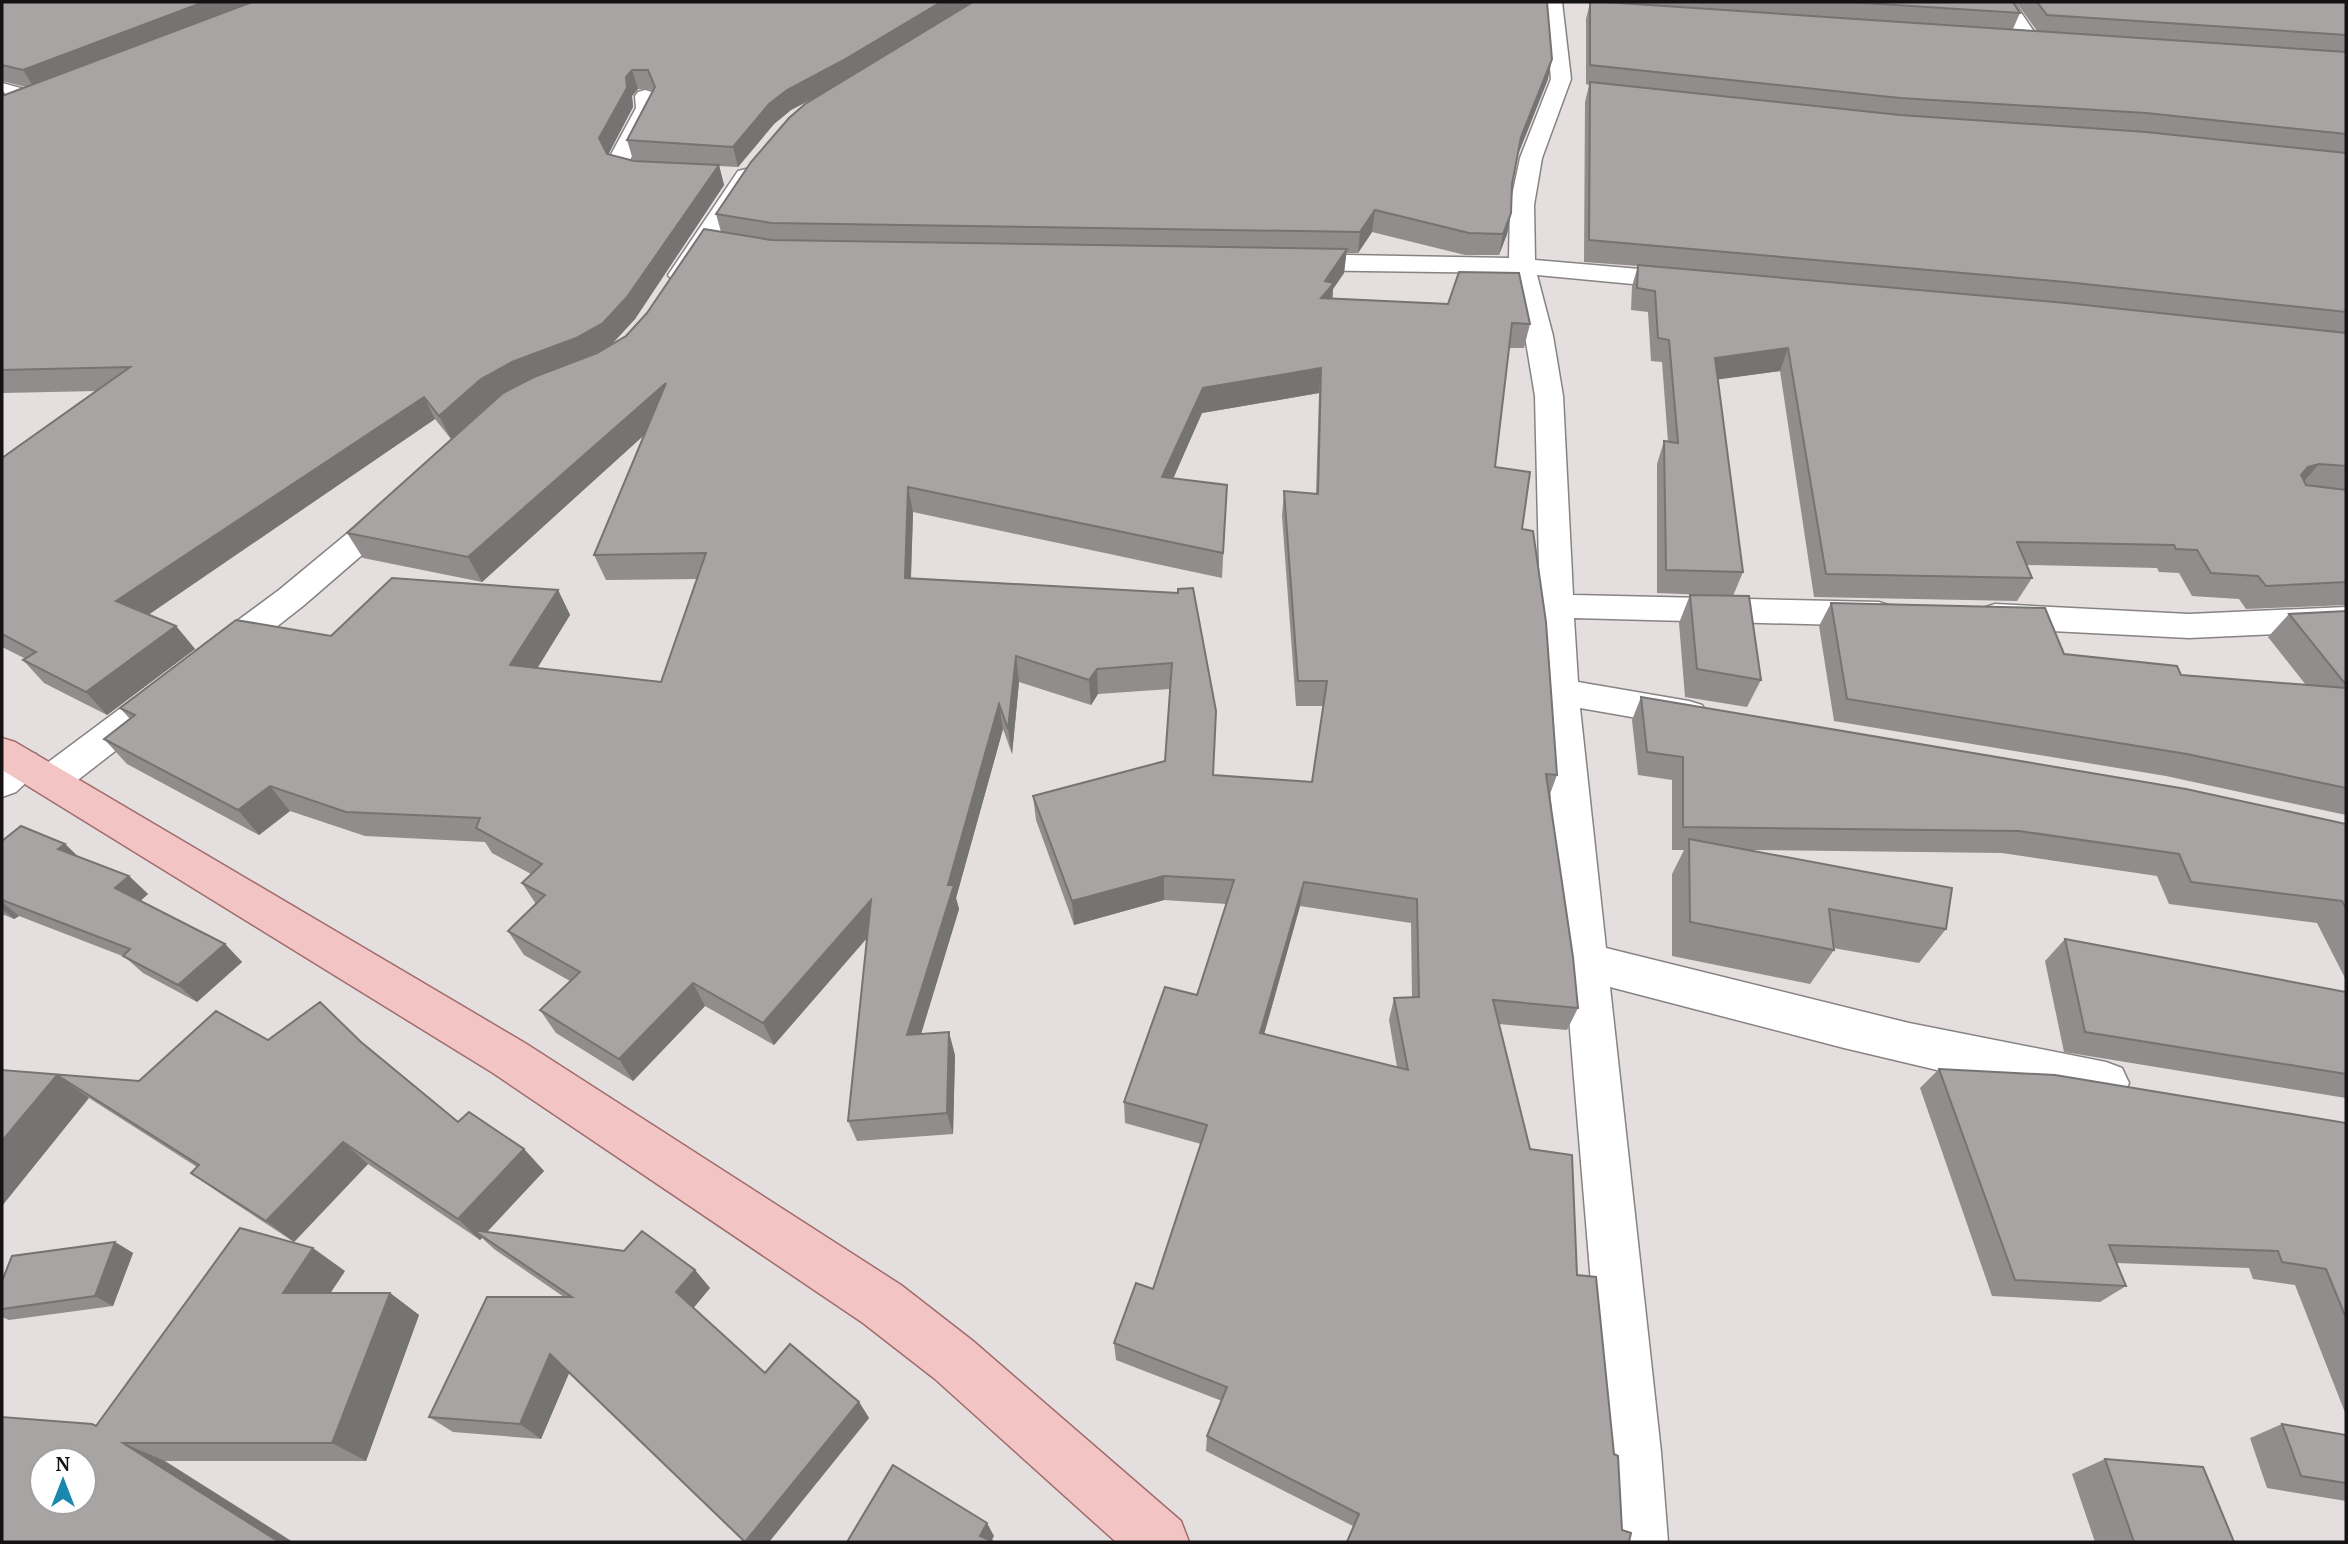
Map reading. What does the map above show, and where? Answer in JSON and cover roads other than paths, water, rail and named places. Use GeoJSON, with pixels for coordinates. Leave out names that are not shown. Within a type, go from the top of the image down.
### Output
{"type":"FeatureCollection","features":[{"type":"Feature","properties":{"kind":"main road"},"geometry":{"type":"LineString","coordinates":[[2,112],[43,96]]}},
{"type":"Feature","properties":{"kind":"main road"},"geometry":{"type":"LineString","coordinates":[[19,770],[509,1058],[882,1304],[954,1360],[1160,1542]]}},
{"type":"Feature","properties":{"kind":"street"},"geometry":{"type":"LineString","coordinates":[[2004,40],[2038,42],[2005,2]]}},
{"type":"Feature","properties":{"kind":"street"},"geometry":{"type":"LineString","coordinates":[[1554,5],[1562,68],[1572,91],[1531,158],[1522,205],[1522,266],[1539,336],[1549,396],[1559,606],[1560,692],[1633,1452],[1639,1542]]}},
{"type":"Feature","properties":{"kind":"street"},"geometry":{"type":"LineString","coordinates":[[2,89],[43,96]]}},
{"type":"Feature","properties":{"kind":"street"},"geometry":{"type":"LineString","coordinates":[[645,96],[647,108],[619,160],[624,168],[680,174]]}},
{"type":"Feature","properties":{"kind":"street"},"geometry":{"type":"LineString","coordinates":[[665,298],[714,244],[745,177],[761,159]]}},
{"type":"Feature","properties":{"kind":"street"},"geometry":{"type":"LineString","coordinates":[[719,176],[745,177]]}},
{"type":"Feature","properties":{"kind":"street"},"geometry":{"type":"LineString","coordinates":[[1274,262],[1522,266],[1713,283]]}},
{"type":"Feature","properties":{"kind":"street"},"geometry":{"type":"LineString","coordinates":[[19,770],[178,684],[300,591],[417,489]]}},
{"type":"Feature","properties":{"kind":"street"},"geometry":{"type":"LineString","coordinates":[[1559,606],[1905,614]]}},
{"type":"Feature","properties":{"kind":"street"},"geometry":{"type":"LineString","coordinates":[[1960,615],[2030,616],[2189,626],[2346,619]]}},
{"type":"Feature","properties":{"kind":"street"},"geometry":{"type":"LineString","coordinates":[[1560,692],[1720,719]]}},
{"type":"Feature","properties":{"kind":"street"},"geometry":{"type":"LineString","coordinates":[[1584,961],[1765,1009],[2012,1068],[2146,1090]]}}]}
